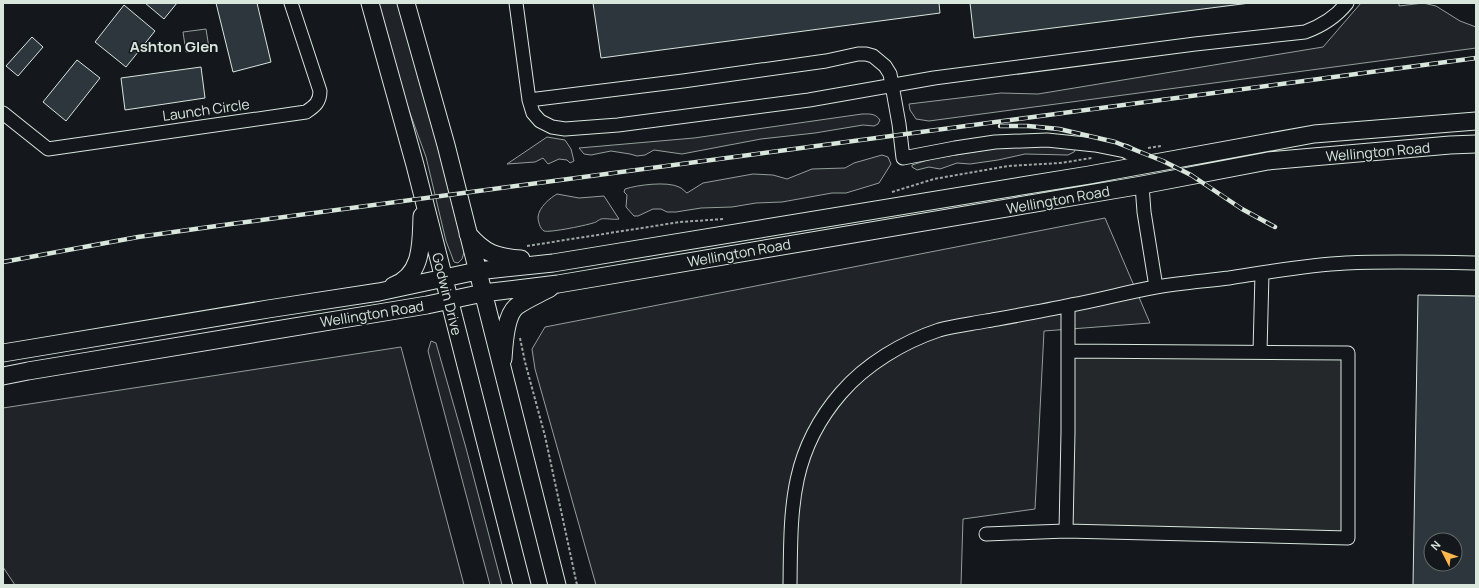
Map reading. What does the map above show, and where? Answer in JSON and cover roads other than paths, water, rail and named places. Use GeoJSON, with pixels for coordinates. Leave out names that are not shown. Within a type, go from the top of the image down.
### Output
{"type":"FeatureCollection","features":[{"type":"Feature","properties":{"kind":"main road","name":"Godwin Drive"},"geometry":{"type":"LineString","coordinates":[[370,3],[415,165],[522,585]]}},
{"type":"Feature","properties":{"kind":"main road"},"geometry":{"type":"LineString","coordinates":[[406,3],[444,138],[557,585]]}},
{"type":"Feature","properties":{"kind":"main road","name":"Wellington Road"},"geometry":{"type":"LineString","coordinates":[[3,353],[379,292],[477,271],[553,263],[1150,164],[1314,134],[1476,121]]}},
{"type":"Feature","properties":{"kind":"main road","name":"Wellington Road"},"geometry":{"type":"LineString","coordinates":[[3,376],[483,293],[558,284],[1142,185],[1268,161],[1476,144]]}},
{"type":"Feature","properties":{"kind":"main road"},"geometry":{"type":"LineString","coordinates":[[379,292],[403,281],[413,271],[417,264],[420,251],[423,198]]}},
{"type":"Feature","properties":{"kind":"main road"},"geometry":{"type":"LineString","coordinates":[[468,233],[476,243],[486,251],[501,257],[553,263]]}},
{"type":"Feature","properties":{"kind":"main road"},"geometry":{"type":"LineString","coordinates":[[503,371],[504,348],[510,315],[516,306],[558,284]]}},
{"type":"Feature","properties":{"kind":"street","name":"Launch Circle"},"geometry":{"type":"LineString","coordinates":[[3,113],[48,149],[306,112],[315,106],[320,98],[320,91],[291,3]]}},
{"type":"Feature","properties":{"kind":"street"},"geometry":{"type":"LineString","coordinates":[[516,3],[529,100],[533,114],[540,121],[552,127],[565,129],[618,125],[809,100],[942,77],[1195,44],[1305,32],[1318,27],[1332,18],[1348,3]]}},
{"type":"Feature","properties":{"kind":"street"},"geometry":{"type":"LineString","coordinates":[[529,100],[684,82],[826,61],[858,54],[866,54],[872,56],[885,66],[890,74],[899,124],[903,158],[955,148],[1024,140],[1047,140],[1095,145],[1127,152],[1150,164]]}},
{"type":"Feature","properties":{"kind":"street"},"geometry":{"type":"LineString","coordinates":[[1142,185],[1144,212],[1156,287]]}},
{"type":"Feature","properties":{"kind":"street"},"geometry":{"type":"LineString","coordinates":[[790,585],[790,529],[792,502],[798,475],[815,429],[827,410],[854,379],[876,362],[917,338],[939,330],[1068,306],[1156,287],[1343,263],[1476,263]]}},
{"type":"Feature","properties":{"kind":"street"},"geometry":{"type":"LineString","coordinates":[[1260,352],[1262,273]]}},
{"type":"Feature","properties":{"kind":"street"},"geometry":{"type":"LineString","coordinates":[[1066,532],[1068,306]]}},
{"type":"Feature","properties":{"kind":"street"},"geometry":{"type":"LineString","coordinates":[[986,534],[1066,532],[1348,538],[1348,353],[1068,351]]}},
{"type":"Feature","properties":{"kind":"railway"},"geometry":{"type":"LineString","coordinates":[[3,262],[138,237],[231,224],[1476,58]]}},
{"type":"Feature","properties":{"kind":"railway"},"geometry":{"type":"LineString","coordinates":[[1000,126],[1028,126],[1059,129],[1115,142],[1163,161],[1191,175],[1242,209],[1275,227]]}},
{"type":"Feature","properties":{"kind":"district","name":"Ashton Glen"},"geometry":{"type":"Point","coordinates":[174,47]}}]}
